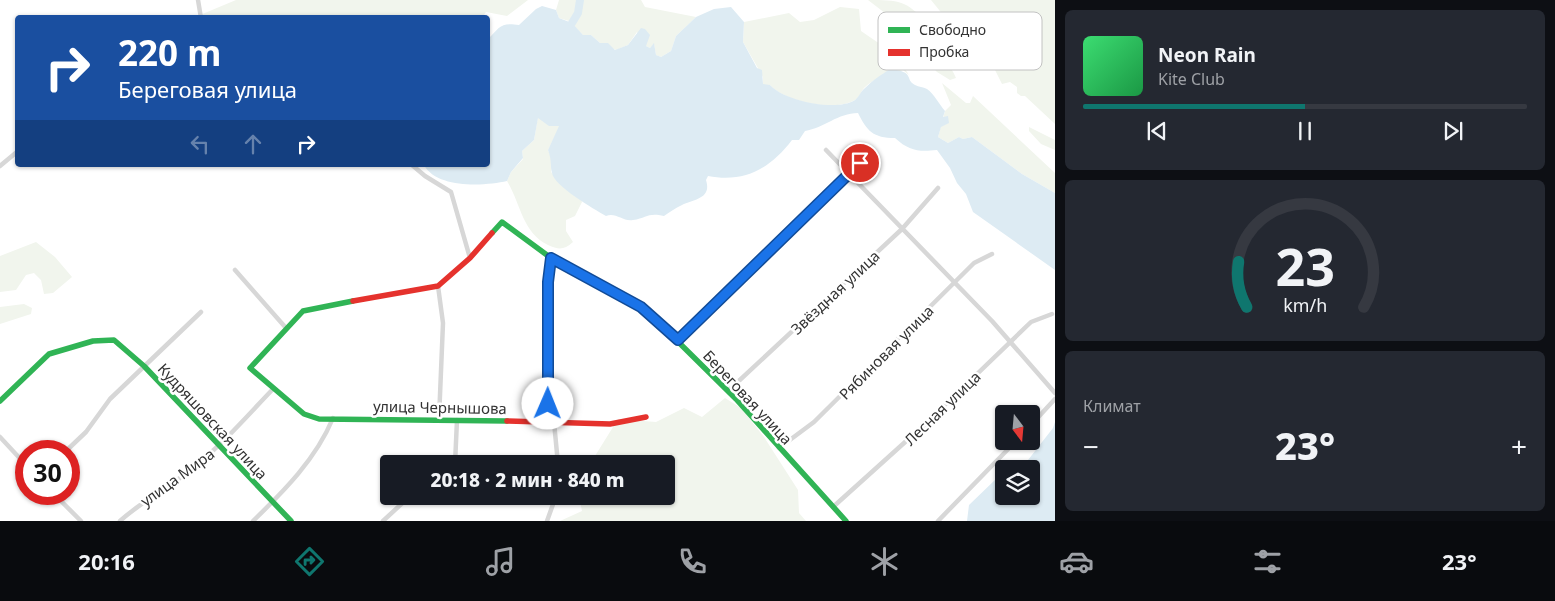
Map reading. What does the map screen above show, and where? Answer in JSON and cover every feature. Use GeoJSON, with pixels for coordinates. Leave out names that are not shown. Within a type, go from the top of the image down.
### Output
{"type":"FeatureCollection","features":[{"type":"Feature","properties":{"kind":"street"},"geometry":{"type":"LineString","coordinates":[[198,0],[200,15]]}},
{"type":"Feature","properties":{"kind":"street"},"geometry":{"type":"LineString","coordinates":[[826,150],[848,175],[992,321],[1055,393]]}},
{"type":"Feature","properties":{"kind":"street"},"geometry":{"type":"LineString","coordinates":[[678,340],[873,151]]}},
{"type":"Feature","properties":{"kind":"street"},"geometry":{"type":"LineString","coordinates":[[0,166],[15,153]]}},
{"type":"Feature","properties":{"kind":"street"},"geometry":{"type":"LineString","coordinates":[[414,167],[424,176],[451,192],[470,258]]}},
{"type":"Feature","properties":{"kind":"street","name":"Звёздная улица"},"geometry":{"type":"LineString","coordinates":[[728,391],[902,228],[938,188]]}},
{"type":"Feature","properties":{"kind":"street","name":"Береговая улица"},"geometry":{"type":"LineString","coordinates":[[438,286],[470,258],[502,222],[551,258],[641,307],[678,340],[728,391],[846,521]]}},
{"type":"Feature","properties":{"kind":"street","name":"Рябиновая улица"},"geometry":{"type":"LineString","coordinates":[[778,448],[814,422],[974,264],[992,254]]}},
{"type":"Feature","properties":{"kind":"street"},"geometry":{"type":"LineString","coordinates":[[551,258],[548,282],[551,422],[556,455]]}},
{"type":"Feature","properties":{"kind":"street"},"geometry":{"type":"LineString","coordinates":[[235,270],[286,328],[306,310],[438,286],[443,323],[439,419]]}},
{"type":"Feature","properties":{"kind":"street"},"geometry":{"type":"LineString","coordinates":[[78,440],[86,432],[110,399],[201,312]]}},
{"type":"Feature","properties":{"kind":"street","name":"Лесная улица"},"geometry":{"type":"LineString","coordinates":[[833,506],[924,425],[1031,322],[1052,314]]}},
{"type":"Feature","properties":{"kind":"street","name":"улица Чернышова"},"geometry":{"type":"LineString","coordinates":[[286,328],[250,368],[310,418],[439,419],[610,424],[646,416]]}},
{"type":"Feature","properties":{"kind":"street","name":"Кудряшовская улица"},"geometry":{"type":"LineString","coordinates":[[0,401],[49,354],[93,341],[114,340],[144,366],[291,521]]}},
{"type":"Feature","properties":{"kind":"street","name":"улица Мира"},"geometry":{"type":"LineString","coordinates":[[120,521],[140,504],[192,469],[220,446],[273,389]]}},
{"type":"Feature","properties":{"kind":"street"},"geometry":{"type":"LineString","coordinates":[[1040,415],[1055,399]]}},
{"type":"Feature","properties":{"kind":"street"},"geometry":{"type":"LineString","coordinates":[[253,521],[301,470],[326,436],[333,418]]}},
{"type":"Feature","properties":{"kind":"street"},"geometry":{"type":"LineString","coordinates":[[455,455],[457,420]]}},
{"type":"Feature","properties":{"kind":"street"},"geometry":{"type":"LineString","coordinates":[[0,437],[15,453]]}},
{"type":"Feature","properties":{"kind":"street"},"geometry":{"type":"LineString","coordinates":[[938,521],[1007,450]]}},
{"type":"Feature","properties":{"kind":"street"},"geometry":{"type":"LineString","coordinates":[[65,505],[80,521]]}},
{"type":"Feature","properties":{"kind":"street"},"geometry":{"type":"LineString","coordinates":[[383,521],[400,505]]}},
{"type":"Feature","properties":{"kind":"street"},"geometry":{"type":"LineString","coordinates":[[547,521],[553,505]]}},
{"type":"Feature","properties":{"kind":"shaded area"},"geometry":{"type":"Polygon","coordinates":[[[236,0],[528,0],[507,16],[486,12],[484,15],[200,15],[236,0]]]}},
{"type":"Feature","properties":{"kind":"shaded area"},"geometry":{"type":"Polygon","coordinates":[[[559,0],[641,0],[645,7],[696,17],[676,36],[671,51],[661,57],[656,55],[654,44],[650,48],[646,46],[637,32],[628,45],[616,50],[600,43],[591,35],[583,35],[569,21],[559,18],[556,10],[559,0]]]}},
{"type":"Feature","properties":{"kind":"shaded area"},"geometry":{"type":"Polygon","coordinates":[[[868,0],[895,1],[908,6],[916,12],[884,12],[868,0]]]}},
{"type":"Feature","properties":{"kind":"shaded area"},"geometry":{"type":"Polygon","coordinates":[[[931,0],[1055,0],[1055,124],[1025,96],[1017,93],[1017,87],[1010,82],[1002,84],[995,70],[1042,70],[1042,12],[941,12],[931,0]]]}},
{"type":"Feature","properties":{"kind":"shaded area"},"geometry":{"type":"Polygon","coordinates":[[[542,6],[556,10],[559,18],[572,23],[583,35],[591,35],[600,43],[608,43],[615,50],[628,45],[641,28],[645,29],[650,35],[646,46],[650,48],[654,43],[656,55],[661,57],[671,51],[676,36],[696,17],[714,9],[731,7],[744,22],[743,42],[757,68],[762,70],[763,84],[770,85],[787,96],[811,103],[836,105],[847,103],[855,100],[868,85],[889,70],[903,72],[916,86],[930,91],[945,111],[943,117],[948,116],[949,123],[941,127],[938,137],[948,143],[959,137],[963,139],[972,137],[1022,174],[1055,193],[1055,270],[973,212],[966,194],[937,150],[915,150],[905,146],[895,138],[876,135],[868,129],[858,113],[844,115],[805,131],[799,140],[792,140],[775,159],[755,172],[733,177],[708,176],[704,195],[677,207],[664,216],[651,215],[626,220],[613,215],[606,216],[567,190],[554,178],[548,150],[559,126],[549,126],[538,118],[534,140],[522,151],[523,158],[511,172],[507,181],[487,184],[462,184],[450,182],[430,173],[426,167],[490,167],[490,37],[501,26],[508,24],[519,25],[536,9],[542,6]]]}},
{"type":"Feature","properties":{"kind":"shaded area"},"geometry":{"type":"Polygon","coordinates":[[[840,7],[859,9],[861,31],[878,43],[878,70],[903,70],[868,84],[855,100],[835,105],[823,105],[798,100],[777,91],[770,85],[763,85],[763,77],[743,42],[744,22],[789,13],[800,22],[814,20],[840,7]]]}},
{"type":"Feature","properties":{"kind":"shaded area"},"geometry":{"type":"Polygon","coordinates":[[[935,70],[952,70],[956,78],[950,80],[935,70]]]}},
{"type":"Feature","properties":{"kind":"shaded area"},"geometry":{"type":"Polygon","coordinates":[[[942,83],[966,103],[970,103],[973,96],[1055,173],[1055,193],[1022,174],[972,137],[963,139],[959,137],[948,143],[938,137],[945,111],[951,105],[942,83]]]}},
{"type":"Feature","properties":{"kind":"shaded area"},"geometry":{"type":"Polygon","coordinates":[[[538,117],[560,126],[548,150],[553,162],[551,172],[582,202],[575,216],[566,220],[566,231],[573,242],[567,247],[555,248],[539,239],[533,233],[523,217],[507,181],[511,172],[523,159],[522,151],[534,140],[538,117]]]}},
{"type":"Feature","properties":{"kind":"shaded area"},"geometry":{"type":"Polygon","coordinates":[[[1029,127],[1055,140],[1055,150],[1041,144],[1029,131],[1029,127]]]}},
{"type":"Feature","properties":{"kind":"shaded area"},"geometry":{"type":"Polygon","coordinates":[[[36,242],[55,257],[72,277],[53,293],[44,294],[41,280],[34,273],[26,275],[16,290],[0,292],[0,256],[36,242]]]}},
{"type":"Feature","properties":{"kind":"shaded area"},"geometry":{"type":"Polygon","coordinates":[[[24,304],[32,308],[31,314],[0,324],[0,307],[24,304]]]}},
{"type":"Feature","properties":{"kind":"shaded area"},"geometry":{"type":"Polygon","coordinates":[[[725,398],[741,408],[764,437],[798,490],[799,513],[806,521],[560,521],[582,511],[581,505],[675,505],[675,455],[596,455],[618,419],[656,422],[684,408],[702,417],[725,398]]]}},
{"type":"Feature","properties":{"kind":"shaded area"},"geometry":{"type":"Polygon","coordinates":[[[1055,422],[1055,521],[967,521],[969,505],[995,480],[995,505],[1040,505],[1040,460],[1028,460],[1036,450],[1040,450],[1040,445],[1053,428],[1055,422]]]}},
{"type":"Feature","properties":{"kind":"waterway"},"geometry":{"type":"LineString","coordinates":[[572,23],[578,13],[580,0]]}},
{"type":"Feature","properties":{"kind":"traffic: fast"},"geometry":{"type":"LineString","coordinates":[[492,233],[502,222],[551,258],[634,302],[651,315],[736,399],[846,521]]}},
{"type":"Feature","properties":{"kind":"traffic: fast"},"geometry":{"type":"LineString","coordinates":[[353,301],[303,311],[250,368],[304,414],[319,419],[507,421]]}},
{"type":"Feature","properties":{"kind":"traffic: fast"},"geometry":{"type":"LineString","coordinates":[[0,401],[49,354],[93,341],[114,340],[144,366],[291,521]]}},
{"type":"Feature","properties":{"kind":"traffic: jam"},"geometry":{"type":"LineString","coordinates":[[353,301],[438,286],[470,258],[492,233]]}},
{"type":"Feature","properties":{"kind":"traffic: jam"},"geometry":{"type":"LineString","coordinates":[[507,421],[610,424],[646,417]]}},
{"type":"Feature","properties":{"kind":"route"},"geometry":{"type":"LineString","coordinates":[[548,404],[548,282],[551,258],[634,302],[678,340],[860,163]]}}]}
